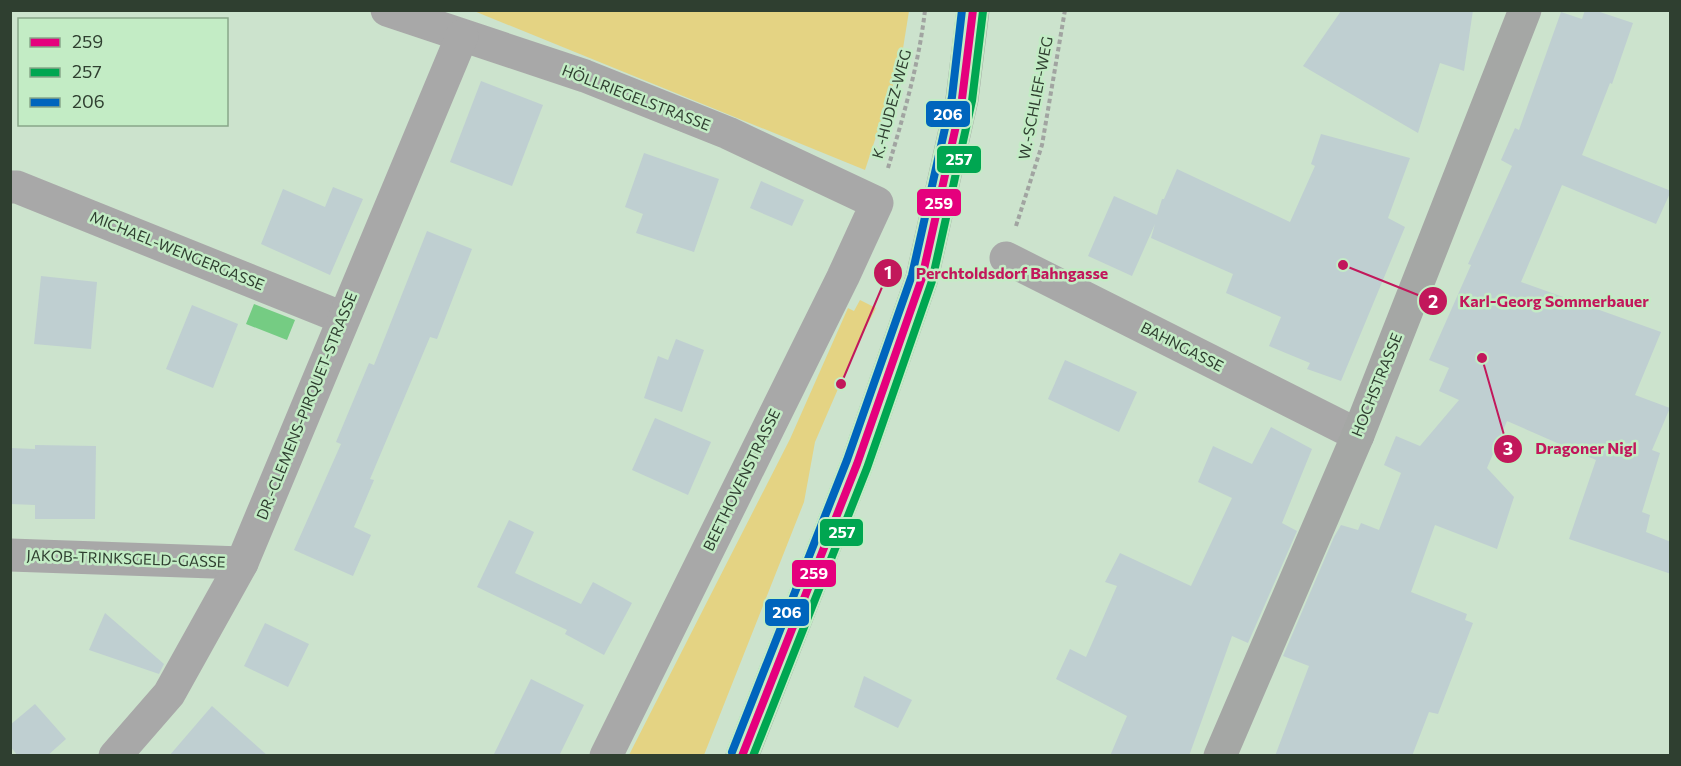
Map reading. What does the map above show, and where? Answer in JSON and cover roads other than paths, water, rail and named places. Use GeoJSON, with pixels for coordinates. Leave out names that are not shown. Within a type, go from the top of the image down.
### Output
{"type":"FeatureCollection","features":[{"type":"Feature","properties":{"kind":"main road"},"geometry":{"type":"LineString","coordinates":[[742,756],[857,464],[922,278],[962,99],[973,10]]}},
{"type":"Feature","properties":{"kind":"main road","name":"HOCHSTRASSE"},"geometry":{"type":"LineString","coordinates":[[1220,756],[1358,435],[1525,10]]}},
{"type":"Feature","properties":{"kind":"street","name":"HÖLLRIEGELSTRASSE"},"geometry":{"type":"LineString","coordinates":[[387,10],[585,76],[728,133],[877,203]]}},
{"type":"Feature","properties":{"kind":"street","name":"DR.-CLEMENS-PIRQUET-STRASSE"},"geometry":{"type":"LineString","coordinates":[[115,756],[170,694],[242,563],[462,36]]}},
{"type":"Feature","properties":{"kind":"street","name":"MICHAEL-WENGERGASSE"},"geometry":{"type":"LineString","coordinates":[[10,187],[17,187],[343,318]]}},
{"type":"Feature","properties":{"kind":"street","name":"BEETHOVENSTRASSE"},"geometry":{"type":"LineString","coordinates":[[606,756],[843,277],[877,203]]}},
{"type":"Feature","properties":{"kind":"street","name":"BAHNGASSE"},"geometry":{"type":"LineString","coordinates":[[1006,258],[1358,435]]}},
{"type":"Feature","properties":{"kind":"street","name":"JAKOB-TRINKSGELD-GASSE"},"geometry":{"type":"LineString","coordinates":[[10,555],[242,563]]}},
{"type":"Feature","properties":{"kind":"place","name":"Karl-Georg Sommerbauer"},"geometry":{"type":"Point","coordinates":[1343,265]}},
{"type":"Feature","properties":{"kind":"place","name":"Dragoner Nigl"},"geometry":{"type":"Point","coordinates":[1482,358]}},
{"type":"Feature","properties":{"kind":"place","name":"Perchtoldsdorf Bahngasse"},"geometry":{"type":"Point","coordinates":[841,384]}}]}
